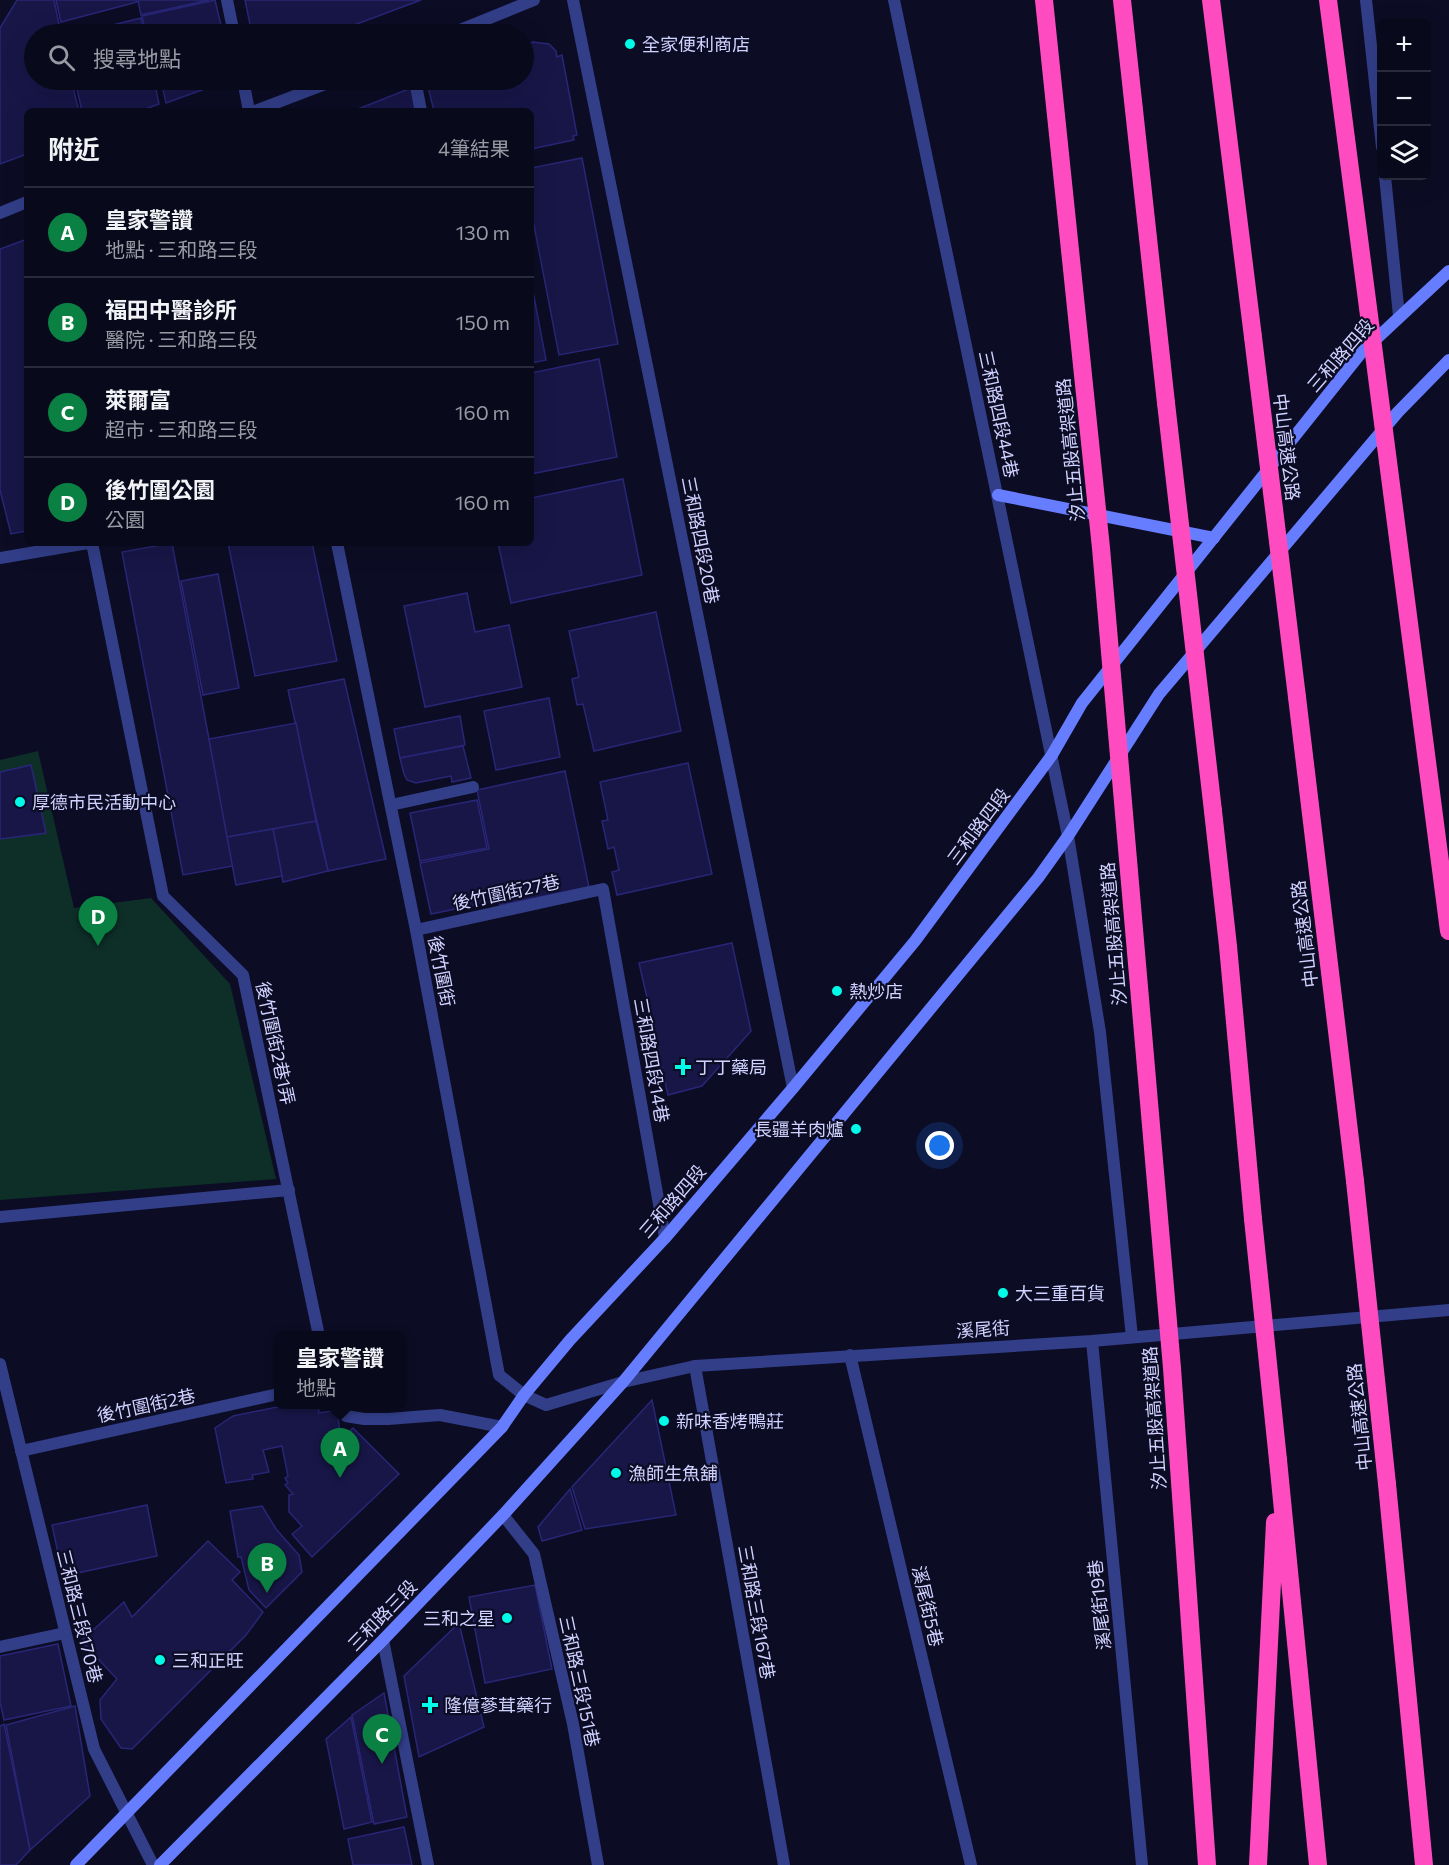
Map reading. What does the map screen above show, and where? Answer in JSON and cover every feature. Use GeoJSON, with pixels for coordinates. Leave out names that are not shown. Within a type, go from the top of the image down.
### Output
{"type":"FeatureCollection","features":[{"type":"Feature","properties":{"kind":"highway","name":"汐止五股高架道路"},"geometry":{"type":"LineString","coordinates":[[1044,0],[1106,608],[1172,1368],[1208,1865]]}},
{"type":"Feature","properties":{"kind":"highway"},"geometry":{"type":"LineString","coordinates":[[1122,0],[1228,945],[1318,1865]]}},
{"type":"Feature","properties":{"kind":"highway","name":"中山高速公路"},"geometry":{"type":"LineString","coordinates":[[1210,0],[1355,1181],[1424,1865]]}},
{"type":"Feature","properties":{"kind":"highway"},"geometry":{"type":"LineString","coordinates":[[1328,0],[1449,931]]}},
{"type":"Feature","properties":{"kind":"highway"},"geometry":{"type":"LineString","coordinates":[[1258,1865],[1278,1461]]}},
{"type":"Feature","properties":{"kind":"main road","name":"三和路四段"},"geometry":{"type":"LineString","coordinates":[[524,1395],[570,1340],[664,1238],[915,941],[1052,755],[1082,703],[1361,353],[1449,271]]}},
{"type":"Feature","properties":{"kind":"main road"},"geometry":{"type":"LineString","coordinates":[[623,1382],[1038,878],[1068,836],[1159,694],[1398,412],[1449,360]]}},
{"type":"Feature","properties":{"kind":"main road"},"geometry":{"type":"LineString","coordinates":[[998,495],[1214,538]]}},
{"type":"Feature","properties":{"kind":"main road","name":"三和路三段"},"geometry":{"type":"LineString","coordinates":[[160,1865],[503,1515],[623,1382]]}},
{"type":"Feature","properties":{"kind":"main road"},"geometry":{"type":"LineString","coordinates":[[76,1865],[502,1427],[524,1395]]}},
{"type":"Feature","properties":{"kind":"street"},"geometry":{"type":"LineString","coordinates":[[227,0],[232,24]]}},
{"type":"Feature","properties":{"kind":"street"},"geometry":{"type":"LineString","coordinates":[[475,24],[534,0]]}},
{"type":"Feature","properties":{"kind":"street","name":"三和路四段20巷"},"geometry":{"type":"LineString","coordinates":[[573,0],[793,1088]]}},
{"type":"Feature","properties":{"kind":"street","name":"三和路四段44巷"},"geometry":{"type":"LineString","coordinates":[[894,0],[1068,836],[1100,1032],[1132,1337]]}},
{"type":"Feature","properties":{"kind":"street"},"geometry":{"type":"LineString","coordinates":[[1366,0],[1380,126]]}},
{"type":"Feature","properties":{"kind":"street"},"geometry":{"type":"LineString","coordinates":[[245,90],[248,108]]}},
{"type":"Feature","properties":{"kind":"street"},"geometry":{"type":"LineString","coordinates":[[263,108],[310,90]]}},
{"type":"Feature","properties":{"kind":"street"},"geometry":{"type":"LineString","coordinates":[[417,90],[421,108]]}},
{"type":"Feature","properties":{"kind":"street"},"geometry":{"type":"LineString","coordinates":[[1384,180],[1400,316]]}},
{"type":"Feature","properties":{"kind":"street"},"geometry":{"type":"LineString","coordinates":[[0,213],[24,203]]}},
{"type":"Feature","properties":{"kind":"street"},"geometry":{"type":"LineString","coordinates":[[0,558],[72,546]]}},
{"type":"Feature","properties":{"kind":"street","name":"後竹圍街2巷1弄"},"geometry":{"type":"LineString","coordinates":[[91,546],[163,896],[243,975],[318,1331]]}},
{"type":"Feature","properties":{"kind":"street","name":"後竹圍街"},"geometry":{"type":"LineString","coordinates":[[338,546],[416,930],[499,1375],[524,1395]]}},
{"type":"Feature","properties":{"kind":"street"},"geometry":{"type":"LineString","coordinates":[[391,805],[473,788]]}},
{"type":"Feature","properties":{"kind":"street","name":"後竹圍街27巷"},"geometry":{"type":"LineString","coordinates":[[416,930],[603,889]]}},
{"type":"Feature","properties":{"kind":"street","name":"三和路四段14巷"},"geometry":{"type":"LineString","coordinates":[[603,889],[664,1238]]}},
{"type":"Feature","properties":{"kind":"street"},"geometry":{"type":"LineString","coordinates":[[0,1217],[289,1190]]}},
{"type":"Feature","properties":{"kind":"street","name":"溪尾街"},"geometry":{"type":"LineString","coordinates":[[524,1395],[546,1405],[623,1382],[695,1366],[1092,1341],[1449,1310]]}},
{"type":"Feature","properties":{"kind":"street","name":"溪尾街19巷"},"geometry":{"type":"LineString","coordinates":[[1092,1341],[1142,1865]]}},
{"type":"Feature","properties":{"kind":"street","name":"溪尾街5巷"},"geometry":{"type":"LineString","coordinates":[[850,1355],[971,1865]]}},
{"type":"Feature","properties":{"kind":"street","name":"三和路三段170巷"},"geometry":{"type":"LineString","coordinates":[[0,1364],[94,1749],[153,1865]]}},
{"type":"Feature","properties":{"kind":"street","name":"三和路三段167巷"},"geometry":{"type":"LineString","coordinates":[[695,1366],[784,1865]]}},
{"type":"Feature","properties":{"kind":"street","name":"後竹圍街2巷"},"geometry":{"type":"LineString","coordinates":[[21,1451],[274,1395]]}},
{"type":"Feature","properties":{"kind":"street"},"geometry":{"type":"LineString","coordinates":[[340,1409],[346,1416],[364,1419],[440,1416],[502,1427]]}},
{"type":"Feature","properties":{"kind":"street","name":"三和路三段151巷"},"geometry":{"type":"LineString","coordinates":[[503,1515],[534,1554],[573,1724],[598,1865]]}},
{"type":"Feature","properties":{"kind":"street"},"geometry":{"type":"LineString","coordinates":[[0,1647],[65,1633]]}},
{"type":"Feature","properties":{"kind":"street"},"geometry":{"type":"LineString","coordinates":[[383,1640],[428,1865]]}},
{"type":"Feature","properties":{"kind":"green space"},"geometry":{"type":"Polygon","coordinates":[[[38,751],[74,908],[151,898],[230,984],[276,1179],[0,1200],[0,760],[38,751]]]}},
{"type":"Feature","properties":{"kind":"building"},"geometry":{"type":"Polygon","coordinates":[[[17,0],[54,0],[59,24],[24,24],[24,90],[74,90],[78,108],[24,108],[24,155],[0,164],[0,28],[17,0]]]}},
{"type":"Feature","properties":{"kind":"building"},"geometry":{"type":"Polygon","coordinates":[[[56,0],[136,0],[137,2],[61,22],[56,0]]]}},
{"type":"Feature","properties":{"kind":"building"},"geometry":{"type":"Polygon","coordinates":[[[138,0],[209,0],[141,15],[138,0]]]}},
{"type":"Feature","properties":{"kind":"building"},"geometry":{"type":"Polygon","coordinates":[[[215,0],[221,24],[144,24],[142,16],[215,0]]]}},
{"type":"Feature","properties":{"kind":"building"},"geometry":{"type":"Polygon","coordinates":[[[245,0],[421,0],[357,24],[250,24],[245,0]]]}},
{"type":"Feature","properties":{"kind":"building"},"geometry":{"type":"Polygon","coordinates":[[[141,18],[142,24],[117,24],[141,18]]]}},
{"type":"Feature","properties":{"kind":"building"},"geometry":{"type":"Polygon","coordinates":[[[534,42],[549,44],[556,51],[557,57],[562,55],[577,135],[573,136],[574,140],[534,148],[534,108],[433,108],[429,90],[534,90],[534,42]]]}},
{"type":"Feature","properties":{"kind":"building"},"geometry":{"type":"Polygon","coordinates":[[[77,90],[156,90],[159,104],[148,108],[81,108],[77,90]]]}},
{"type":"Feature","properties":{"kind":"building"},"geometry":{"type":"Polygon","coordinates":[[[163,90],[202,90],[166,103],[163,90]]]}},
{"type":"Feature","properties":{"kind":"building"},"geometry":{"type":"Polygon","coordinates":[[[406,90],[411,90],[414,108],[361,108],[406,90]]]}},
{"type":"Feature","properties":{"kind":"building"},"geometry":{"type":"Polygon","coordinates":[[[582,158],[618,344],[559,355],[534,226],[534,167],[582,158]]]}},
{"type":"Feature","properties":{"kind":"building"},"geometry":{"type":"Polygon","coordinates":[[[24,240],[24,532],[11,534],[0,490],[0,249],[24,240]]]}},
{"type":"Feature","properties":{"kind":"building"},"geometry":{"type":"Polygon","coordinates":[[[534,297],[546,360],[534,362],[534,297]]]}},
{"type":"Feature","properties":{"kind":"building"},"geometry":{"type":"Polygon","coordinates":[[[599,359],[617,457],[534,473],[534,372],[599,359]]]}},
{"type":"Feature","properties":{"kind":"building"},"geometry":{"type":"Polygon","coordinates":[[[623,479],[642,575],[511,603],[499,546],[534,546],[534,497],[623,479]]]}},
{"type":"Feature","properties":{"kind":"building"},"geometry":{"type":"Polygon","coordinates":[[[155,546],[173,546],[233,866],[183,875],[122,552],[155,546]]]}},
{"type":"Feature","properties":{"kind":"building"},"geometry":{"type":"Polygon","coordinates":[[[229,546],[313,546],[337,661],[255,676],[229,546]]]}},
{"type":"Feature","properties":{"kind":"building"},"geometry":{"type":"Polygon","coordinates":[[[218,574],[239,688],[203,695],[181,581],[218,574]]]}},
{"type":"Feature","properties":{"kind":"building"},"geometry":{"type":"Polygon","coordinates":[[[467,593],[475,632],[509,625],[522,687],[425,707],[404,606],[467,593]]]}},
{"type":"Feature","properties":{"kind":"building"},"geometry":{"type":"Polygon","coordinates":[[[656,612],[681,731],[594,751],[583,704],[577,705],[572,679],[579,677],[569,631],[656,612]]]}},
{"type":"Feature","properties":{"kind":"building"},"geometry":{"type":"Polygon","coordinates":[[[344,679],[386,859],[328,871],[288,690],[344,679]]]}},
{"type":"Feature","properties":{"kind":"building"},"geometry":{"type":"Polygon","coordinates":[[[549,698],[560,757],[496,770],[484,711],[549,698]]]}},
{"type":"Feature","properties":{"kind":"building"},"geometry":{"type":"Polygon","coordinates":[[[460,716],[465,745],[400,758],[394,729],[460,716]]]}},
{"type":"Feature","properties":{"kind":"building"},"geometry":{"type":"Polygon","coordinates":[[[296,723],[316,821],[227,837],[209,739],[296,723]]]}},
{"type":"Feature","properties":{"kind":"building"},"geometry":{"type":"Polygon","coordinates":[[[463,746],[471,778],[452,782],[451,776],[416,783],[407,780],[400,758],[463,746]]]}},
{"type":"Feature","properties":{"kind":"building"},"geometry":{"type":"Polygon","coordinates":[[[688,763],[712,874],[617,895],[612,872],[619,870],[614,847],[608,849],[602,821],[608,820],[600,782],[688,763]]]}},
{"type":"Feature","properties":{"kind":"building","name":"厚德市民活動中心"},"geometry":{"type":"Polygon","coordinates":[[[31,765],[46,833],[0,839],[0,772],[31,765]]]}},
{"type":"Feature","properties":{"kind":"building"},"geometry":{"type":"Polygon","coordinates":[[[565,771],[589,887],[500,905],[499,900],[431,914],[420,863],[489,849],[477,790],[565,771]]]}},
{"type":"Feature","properties":{"kind":"building"},"geometry":{"type":"Polygon","coordinates":[[[477,800],[487,848],[420,861],[410,813],[477,800]]]}},
{"type":"Feature","properties":{"kind":"building"},"geometry":{"type":"Polygon","coordinates":[[[316,821],[328,871],[283,882],[273,829],[316,821]]]}},
{"type":"Feature","properties":{"kind":"building"},"geometry":{"type":"Polygon","coordinates":[[[273,829],[282,876],[236,885],[227,837],[273,829]]]}},
{"type":"Feature","properties":{"kind":"building"},"geometry":{"type":"Polygon","coordinates":[[[732,943],[751,1031],[702,1086],[668,1095],[656,1043],[651,1044],[642,1003],[648,1002],[639,963],[732,943]]]}},
{"type":"Feature","properties":{"kind":"building"},"geometry":{"type":"Polygon","coordinates":[[[652,1400],[676,1515],[585,1529],[572,1487],[652,1400]]]}},
{"type":"Feature","properties":{"kind":"building"},"geometry":{"type":"Polygon","coordinates":[[[274,1408],[319,1409],[319,1413],[337,1410],[341,1439],[353,1428],[399,1474],[312,1557],[292,1534],[302,1526],[289,1512],[289,1495],[293,1494],[285,1485],[288,1483],[285,1478],[288,1476],[282,1446],[263,1450],[269,1472],[252,1475],[253,1479],[226,1483],[215,1428],[233,1416],[274,1408]]]}},
{"type":"Feature","properties":{"kind":"building"},"geometry":{"type":"Polygon","coordinates":[[[570,1489],[582,1530],[542,1541],[538,1527],[570,1489]]]}},
{"type":"Feature","properties":{"kind":"building"},"geometry":{"type":"Polygon","coordinates":[[[147,1505],[157,1556],[63,1576],[52,1525],[147,1505]]]}},
{"type":"Feature","properties":{"kind":"building"},"geometry":{"type":"Polygon","coordinates":[[[262,1506],[276,1529],[299,1555],[302,1572],[266,1608],[249,1590],[241,1557],[238,1557],[230,1511],[262,1506]]]}},
{"type":"Feature","properties":{"kind":"building","name":"三和正旺"},"geometry":{"type":"Polygon","coordinates":[[[208,1541],[240,1572],[232,1580],[263,1612],[246,1635],[132,1749],[121,1748],[101,1719],[100,1700],[117,1679],[81,1641],[124,1602],[132,1617],[208,1541]]]}},
{"type":"Feature","properties":{"kind":"building","name":"三和之星"},"geometry":{"type":"Polygon","coordinates":[[[535,1585],[552,1669],[485,1683],[469,1597],[535,1585]]]}},
{"type":"Feature","properties":{"kind":"building"},"geometry":{"type":"Polygon","coordinates":[[[459,1623],[484,1727],[419,1757],[404,1676],[459,1623]]]}},
{"type":"Feature","properties":{"kind":"building"},"geometry":{"type":"Polygon","coordinates":[[[58,1644],[71,1706],[4,1720],[0,1702],[0,1656],[58,1644]]]}},
{"type":"Feature","properties":{"kind":"building"},"geometry":{"type":"Polygon","coordinates":[[[384,1693],[407,1817],[374,1824],[352,1715],[384,1693]]]}},
{"type":"Feature","properties":{"kind":"building"},"geometry":{"type":"Polygon","coordinates":[[[75,1706],[90,1796],[30,1850],[6,1725],[75,1706]]]}},
{"type":"Feature","properties":{"kind":"building"},"geometry":{"type":"Polygon","coordinates":[[[351,1717],[372,1822],[344,1829],[326,1739],[351,1717]]]}},
{"type":"Feature","properties":{"kind":"building"},"geometry":{"type":"Polygon","coordinates":[[[4,1724],[30,1850],[16,1865],[0,1865],[0,1726],[4,1724]]]}},
{"type":"Feature","properties":{"kind":"building"},"geometry":{"type":"Polygon","coordinates":[[[404,1827],[412,1865],[353,1865],[348,1839],[404,1827]]]}},
{"type":"Feature","properties":{"kind":"place","name":"全家便利商店"},"geometry":{"type":"Point","coordinates":[630,44]}},
{"type":"Feature","properties":{"kind":"place","name":"厚德市民活動中心"},"geometry":{"type":"Point","coordinates":[20,802]}},
{"type":"Feature","properties":{"kind":"place","name":"後竹圍公園"},"geometry":{"type":"Point","coordinates":[98,946]}},
{"type":"Feature","properties":{"kind":"place","name":"熱炒店"},"geometry":{"type":"Point","coordinates":[837,991]}},
{"type":"Feature","properties":{"kind":"place","name":"丁丁藥局"},"geometry":{"type":"Point","coordinates":[683,1067]}},
{"type":"Feature","properties":{"kind":"place","name":"長疆羊肉爐"},"geometry":{"type":"Point","coordinates":[856,1129]}},
{"type":"Feature","properties":{"kind":"place","name":"大三重百貨"},"geometry":{"type":"Point","coordinates":[1003,1293]}},
{"type":"Feature","properties":{"kind":"place","name":"新味香烤鴨莊"},"geometry":{"type":"Point","coordinates":[664,1421]}},
{"type":"Feature","properties":{"kind":"place","name":"漁師生魚舖"},"geometry":{"type":"Point","coordinates":[616,1473]}},
{"type":"Feature","properties":{"kind":"place","name":"皇家警讚"},"geometry":{"type":"Point","coordinates":[340,1478]}},
{"type":"Feature","properties":{"kind":"place","name":"福田中醫診所"},"geometry":{"type":"Point","coordinates":[267,1593]}},
{"type":"Feature","properties":{"kind":"place","name":"三和之星"},"geometry":{"type":"Point","coordinates":[507,1618]}},
{"type":"Feature","properties":{"kind":"place","name":"三和正旺"},"geometry":{"type":"Point","coordinates":[160,1660]}},
{"type":"Feature","properties":{"kind":"place","name":"隆億蔘茸藥行"},"geometry":{"type":"Point","coordinates":[430,1705]}},
{"type":"Feature","properties":{"kind":"place","name":"萊爾富"},"geometry":{"type":"Point","coordinates":[382,1764]}}]}
